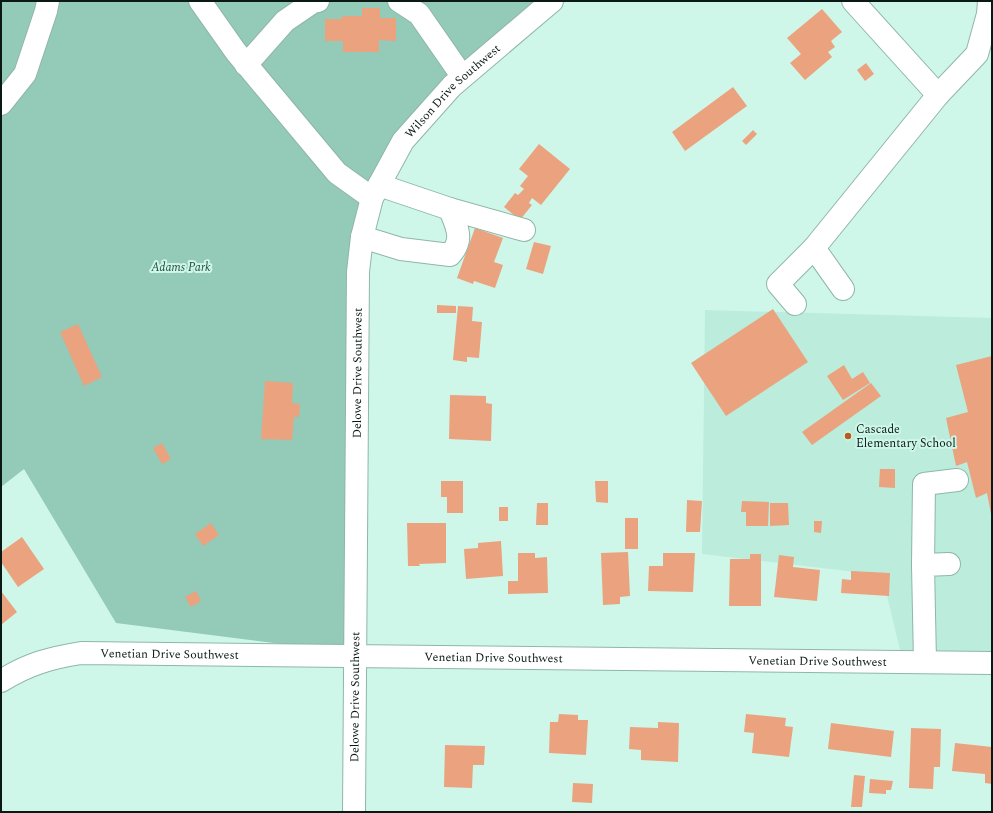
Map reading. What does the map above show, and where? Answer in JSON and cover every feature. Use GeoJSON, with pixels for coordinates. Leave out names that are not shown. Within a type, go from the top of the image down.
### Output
{"type":"FeatureCollection","features":[{"type":"Feature","properties":{"kind":"street"},"geometry":{"type":"LineString","coordinates":[[1,104],[25,74],[48,1]]}},
{"type":"Feature","properties":{"kind":"street"},"geometry":{"type":"LineString","coordinates":[[200,1],[246,65],[337,173],[376,192],[450,209],[524,230]]}},
{"type":"Feature","properties":{"kind":"street"},"geometry":{"type":"LineString","coordinates":[[246,65],[285,21],[314,1]]}},
{"type":"Feature","properties":{"kind":"street"},"geometry":{"type":"LineString","coordinates":[[399,1],[419,14],[462,76]]}},
{"type":"Feature","properties":{"kind":"street","name":"Wilson Drive Southwest"},"geometry":{"type":"LineString","coordinates":[[376,192],[403,141],[462,76],[552,1]]}},
{"type":"Feature","properties":{"kind":"street"},"geometry":{"type":"LineString","coordinates":[[853,1],[938,95]]}},
{"type":"Feature","properties":{"kind":"street"},"geometry":{"type":"LineString","coordinates":[[795,304],[778,284],[814,248],[938,95],[977,54],[988,14],[989,1]]}},
{"type":"Feature","properties":{"kind":"street","name":"Delowe Drive Southwest"},"geometry":{"type":"LineString","coordinates":[[354,812],[358,272],[362,237],[376,192]]}},
{"type":"Feature","properties":{"kind":"street"},"geometry":{"type":"LineString","coordinates":[[362,237],[401,249],[450,255],[457,247],[458,232],[450,209]]}},
{"type":"Feature","properties":{"kind":"street"},"geometry":{"type":"LineString","coordinates":[[814,248],[843,289]]}},
{"type":"Feature","properties":{"kind":"street"},"geometry":{"type":"LineString","coordinates":[[925,662],[923,564],[924,484],[957,480]]}},
{"type":"Feature","properties":{"kind":"street"},"geometry":{"type":"LineString","coordinates":[[923,564],[949,564]]}},
{"type":"Feature","properties":{"kind":"street","name":"Venetian Drive Southwest"},"geometry":{"type":"LineString","coordinates":[[1,681],[20,668],[50,658],[81,653],[992,663]]}},
{"type":"Feature","properties":{"kind":"shaded area","name":"Cascade Elementary School"},"geometry":{"type":"Polygon","coordinates":[[[705,310],[992,318],[992,671],[905,671],[882,575],[702,554],[705,310]]]}},
{"type":"Feature","properties":{"kind":"green space","name":"Adams Park"},"geometry":{"type":"Polygon","coordinates":[[[1,1],[545,1],[411,133],[363,203],[345,652],[116,623],[24,469],[1,487],[1,1]]]}},
{"type":"Feature","properties":{"kind":"building"},"geometry":{"type":"Polygon","coordinates":[[[362,8],[380,8],[380,18],[396,18],[396,41],[379,40],[379,52],[343,52],[343,41],[325,41],[325,19],[342,19],[342,16],[362,16],[362,8]]]}},
{"type":"Feature","properties":{"kind":"building"},"geometry":{"type":"Polygon","coordinates":[[[822,9],[842,32],[831,41],[835,47],[828,52],[832,57],[805,80],[790,63],[801,54],[787,38],[822,9]]]}},
{"type":"Feature","properties":{"kind":"building"},"geometry":{"type":"Polygon","coordinates":[[[866,63],[874,74],[865,81],[857,70],[866,63]]]}},
{"type":"Feature","properties":{"kind":"building"},"geometry":{"type":"Polygon","coordinates":[[[733,87],[747,106],[685,151],[672,132],[733,87]]]}},
{"type":"Feature","properties":{"kind":"building"},"geometry":{"type":"Polygon","coordinates":[[[753,130],[757,134],[746,145],[742,141],[753,130]]]}},
{"type":"Feature","properties":{"kind":"building"},"geometry":{"type":"Polygon","coordinates":[[[539,144],[570,169],[541,205],[532,198],[529,203],[532,205],[520,220],[504,207],[515,193],[518,195],[524,189],[520,186],[528,176],[519,169],[539,144]]]}},
{"type":"Feature","properties":{"kind":"building"},"geometry":{"type":"Polygon","coordinates":[[[475,228],[503,238],[494,262],[503,265],[495,288],[474,281],[473,284],[457,278],[475,228]]]}},
{"type":"Feature","properties":{"kind":"building"},"geometry":{"type":"Polygon","coordinates":[[[534,242],[551,246],[543,274],[526,269],[534,242]]]}},
{"type":"Feature","properties":{"kind":"building"},"geometry":{"type":"Polygon","coordinates":[[[437,305],[456,306],[456,313],[437,313],[437,305]]]}},
{"type":"Feature","properties":{"kind":"building"},"geometry":{"type":"Polygon","coordinates":[[[458,306],[473,307],[472,321],[482,322],[479,358],[467,357],[467,362],[453,360],[458,306]]]}},
{"type":"Feature","properties":{"kind":"building"},"geometry":{"type":"Polygon","coordinates":[[[773,309],[808,362],[726,416],[691,363],[773,309]]]}},
{"type":"Feature","properties":{"kind":"building"},"geometry":{"type":"Polygon","coordinates":[[[78,324],[102,377],[84,386],[60,332],[78,324]]]}},
{"type":"Feature","properties":{"kind":"building"},"geometry":{"type":"Polygon","coordinates":[[[992,356],[991,514],[987,493],[976,498],[967,462],[956,466],[946,418],[968,412],[956,365],[992,356]]]}},
{"type":"Feature","properties":{"kind":"building"},"geometry":{"type":"Polygon","coordinates":[[[844,365],[852,379],[863,372],[870,383],[843,400],[827,376],[844,365]]]}},
{"type":"Feature","properties":{"kind":"building"},"geometry":{"type":"Polygon","coordinates":[[[265,381],[293,383],[292,403],[300,404],[299,417],[294,417],[292,440],[261,439],[265,381]]]}},
{"type":"Feature","properties":{"kind":"building"},"geometry":{"type":"Polygon","coordinates":[[[871,383],[881,396],[812,445],[802,432],[871,383]]]}},
{"type":"Feature","properties":{"kind":"building"},"geometry":{"type":"Polygon","coordinates":[[[450,395],[486,396],[486,403],[492,404],[491,441],[449,439],[450,395]]]}},
{"type":"Feature","properties":{"kind":"building"},"geometry":{"type":"Polygon","coordinates":[[[162,443],[171,459],[162,464],[153,448],[162,443]]]}},
{"type":"Feature","properties":{"kind":"building"},"geometry":{"type":"Polygon","coordinates":[[[880,469],[895,469],[895,488],[879,487],[880,469]]]}},
{"type":"Feature","properties":{"kind":"building"},"geometry":{"type":"Polygon","coordinates":[[[441,481],[463,481],[463,513],[447,513],[447,497],[441,497],[441,481]]]}},
{"type":"Feature","properties":{"kind":"building"},"geometry":{"type":"Polygon","coordinates":[[[595,481],[608,481],[608,503],[596,502],[595,481]]]}},
{"type":"Feature","properties":{"kind":"building"},"geometry":{"type":"Polygon","coordinates":[[[687,500],[702,501],[700,532],[686,532],[687,500]]]}},
{"type":"Feature","properties":{"kind":"building"},"geometry":{"type":"Polygon","coordinates":[[[742,501],[769,502],[768,526],[746,526],[746,512],[741,512],[742,501]]]}},
{"type":"Feature","properties":{"kind":"building"},"geometry":{"type":"Polygon","coordinates":[[[537,503],[548,503],[548,525],[536,525],[537,503]]]}},
{"type":"Feature","properties":{"kind":"building"},"geometry":{"type":"Polygon","coordinates":[[[770,503],[788,503],[789,525],[770,526],[770,503]]]}},
{"type":"Feature","properties":{"kind":"building"},"geometry":{"type":"Polygon","coordinates":[[[499,507],[508,507],[508,521],[499,521],[499,507]]]}},
{"type":"Feature","properties":{"kind":"building"},"geometry":{"type":"Polygon","coordinates":[[[625,518],[638,518],[638,549],[625,549],[625,518]]]}},
{"type":"Feature","properties":{"kind":"building"},"geometry":{"type":"Polygon","coordinates":[[[814,521],[822,521],[821,533],[814,532],[814,521]]]}},
{"type":"Feature","properties":{"kind":"building"},"geometry":{"type":"Polygon","coordinates":[[[211,523],[219,535],[203,546],[195,534],[211,523]]]}},
{"type":"Feature","properties":{"kind":"building"},"geometry":{"type":"Polygon","coordinates":[[[407,523],[446,523],[446,563],[408,566],[407,523]]]}},
{"type":"Feature","properties":{"kind":"building"},"geometry":{"type":"Polygon","coordinates":[[[22,537],[44,569],[18,587],[1,562],[1,552],[22,537]]]}},
{"type":"Feature","properties":{"kind":"building"},"geometry":{"type":"Polygon","coordinates":[[[501,541],[503,576],[466,579],[464,549],[478,548],[478,543],[501,541]]]}},
{"type":"Feature","properties":{"kind":"building"},"geometry":{"type":"Polygon","coordinates":[[[628,552],[630,596],[620,597],[620,604],[603,605],[601,553],[628,552]]]}},
{"type":"Feature","properties":{"kind":"building"},"geometry":{"type":"Polygon","coordinates":[[[518,553],[535,553],[535,558],[547,557],[548,593],[508,594],[508,581],[518,581],[518,553]]]}},
{"type":"Feature","properties":{"kind":"building"},"geometry":{"type":"Polygon","coordinates":[[[663,553],[695,553],[693,592],[648,591],[649,566],[663,566],[663,553]]]}},
{"type":"Feature","properties":{"kind":"building"},"geometry":{"type":"Polygon","coordinates":[[[750,554],[761,554],[761,606],[729,606],[730,559],[750,559],[750,554]]]}},
{"type":"Feature","properties":{"kind":"building"},"geometry":{"type":"Polygon","coordinates":[[[779,555],[794,557],[793,567],[820,570],[817,601],[774,597],[779,555]]]}},
{"type":"Feature","properties":{"kind":"building"},"geometry":{"type":"Polygon","coordinates":[[[851,571],[890,573],[889,596],[841,593],[842,579],[851,580],[851,571]]]}},
{"type":"Feature","properties":{"kind":"building"},"geometry":{"type":"Polygon","coordinates":[[[1,591],[17,612],[1,625],[1,591]]]}},
{"type":"Feature","properties":{"kind":"building"},"geometry":{"type":"Polygon","coordinates":[[[196,591],[201,601],[191,607],[185,597],[196,591]]]}},
{"type":"Feature","properties":{"kind":"building"},"geometry":{"type":"Polygon","coordinates":[[[559,714],[578,715],[578,720],[588,720],[586,755],[549,753],[550,722],[558,722],[559,714]]]}},
{"type":"Feature","properties":{"kind":"building"},"geometry":{"type":"Polygon","coordinates":[[[746,714],[786,718],[785,726],[793,727],[789,757],[752,753],[754,733],[744,732],[746,714]]]}},
{"type":"Feature","properties":{"kind":"building"},"geometry":{"type":"Polygon","coordinates":[[[658,722],[679,723],[678,762],[641,760],[641,750],[629,749],[630,727],[658,728],[658,722]]]}},
{"type":"Feature","properties":{"kind":"building"},"geometry":{"type":"Polygon","coordinates":[[[831,723],[894,731],[891,757],[828,749],[831,723]]]}},
{"type":"Feature","properties":{"kind":"building"},"geometry":{"type":"Polygon","coordinates":[[[911,728],[941,729],[940,767],[934,767],[933,789],[909,788],[911,728]]]}},
{"type":"Feature","properties":{"kind":"building"},"geometry":{"type":"Polygon","coordinates":[[[955,743],[992,747],[992,784],[985,783],[985,774],[952,771],[955,743]]]}},
{"type":"Feature","properties":{"kind":"building"},"geometry":{"type":"Polygon","coordinates":[[[445,745],[485,746],[484,765],[473,765],[472,788],[444,787],[445,745]]]}},
{"type":"Feature","properties":{"kind":"building"},"geometry":{"type":"Polygon","coordinates":[[[854,775],[865,776],[862,807],[851,807],[854,775]]]}},
{"type":"Feature","properties":{"kind":"building"},"geometry":{"type":"Polygon","coordinates":[[[870,779],[893,781],[891,790],[886,790],[886,794],[869,793],[870,779]]]}},
{"type":"Feature","properties":{"kind":"building"},"geometry":{"type":"Polygon","coordinates":[[[573,783],[593,784],[592,803],[572,802],[573,783]]]}},
{"type":"Feature","properties":{"kind":"place","name":"Cascade Elementary School"},"geometry":{"type":"Point","coordinates":[848,436]}}]}
